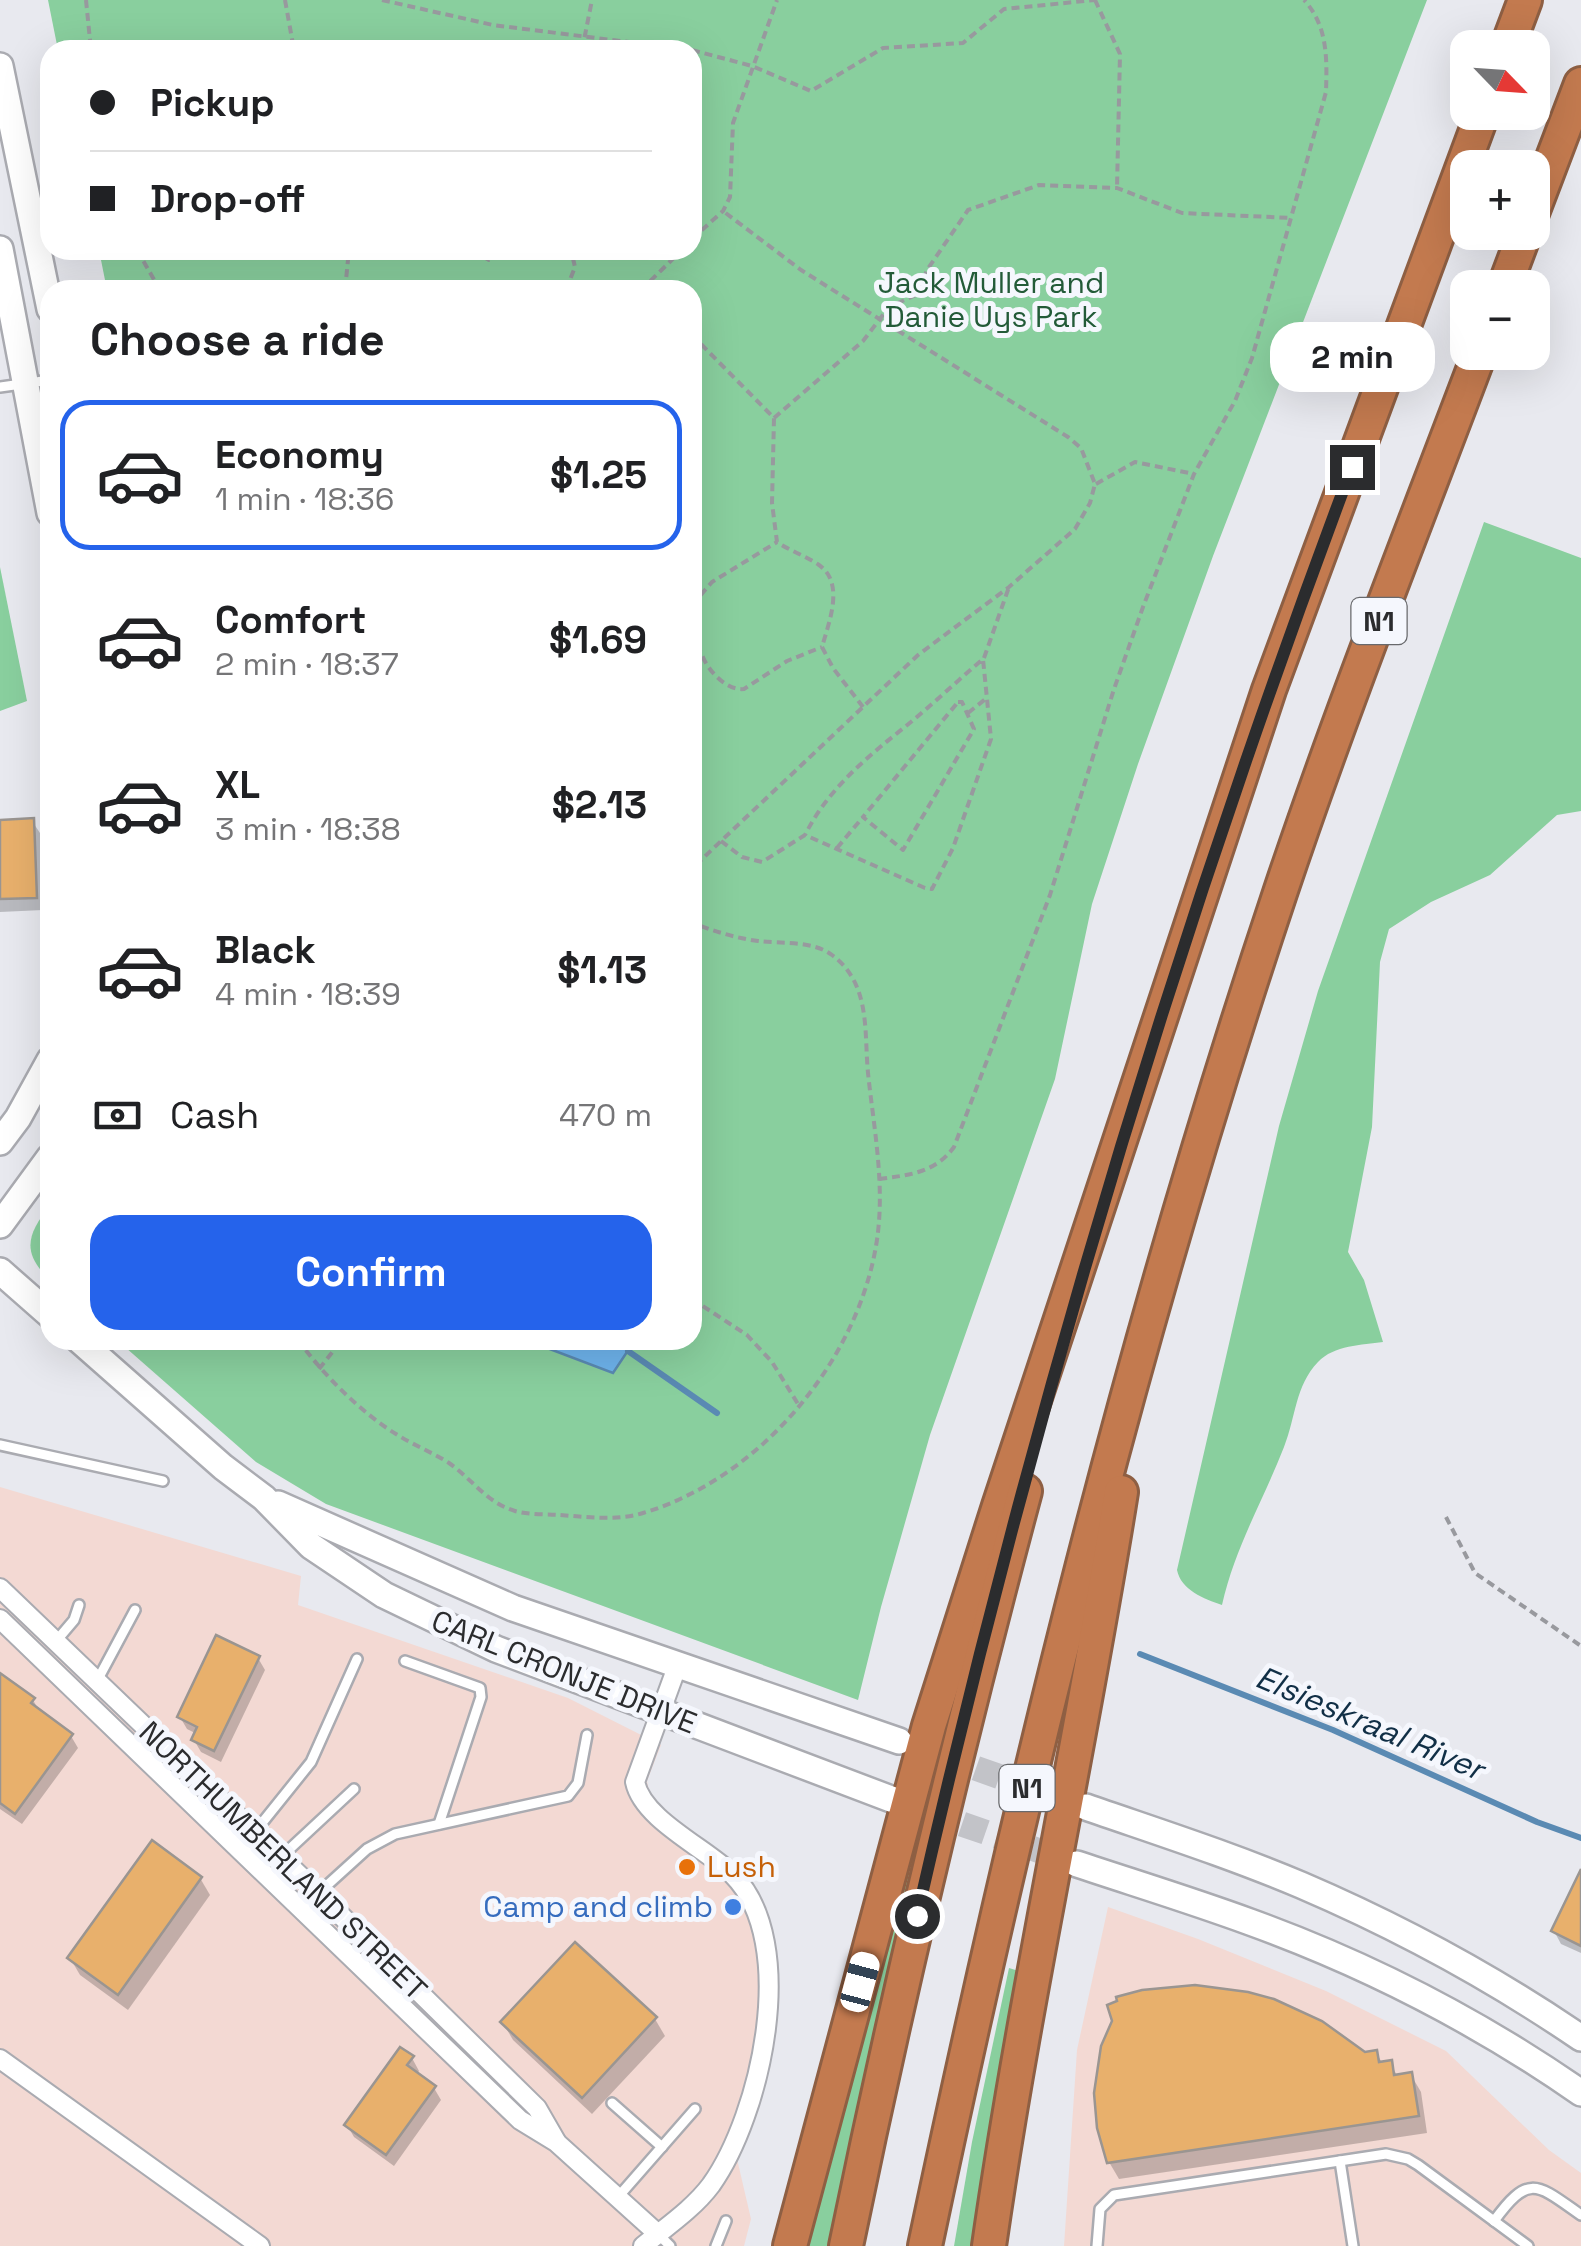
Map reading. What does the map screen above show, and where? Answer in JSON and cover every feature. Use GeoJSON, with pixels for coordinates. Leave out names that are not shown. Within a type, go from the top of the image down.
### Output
{"type":"FeatureCollection","features":[{"type":"Feature","properties":{"kind":"highway"},"geometry":{"type":"LineString","coordinates":[[1514,30],[1525,0]]}},
{"type":"Feature","properties":{"kind":"highway"},"geometry":{"type":"LineString","coordinates":[[1550,166],[1581,84]]}},
{"type":"Feature","properties":{"kind":"highway","name":"N1"},"geometry":{"type":"LineString","coordinates":[[846,2246],[886,2048],[936,1835],[1107,1187],[1269,690],[1476,130]]}},
{"type":"Feature","properties":{"kind":"highway","name":"N1"},"geometry":{"type":"LineString","coordinates":[[925,2246],[1046,1705],[1210,1113],[1280,892],[1473,370]]}},
{"type":"Feature","properties":{"kind":"highway"},"geometry":{"type":"LineString","coordinates":[[790,2246],[929,1726],[998,1506],[1107,1187]]}},
{"type":"Feature","properties":{"kind":"highway"},"geometry":{"type":"LineString","coordinates":[[989,2246],[1004,2138],[1110,1563],[1146,1335]]}},
{"type":"Feature","properties":{"kind":"main road"},"geometry":{"type":"LineString","coordinates":[[0,66],[44,280]]}},
{"type":"Feature","properties":{"kind":"main road"},"geometry":{"type":"LineString","coordinates":[[0,249],[12,386],[40,480]]}},
{"type":"Feature","properties":{"kind":"main road"},"geometry":{"type":"LineString","coordinates":[[0,1142],[40,1078]]}},
{"type":"Feature","properties":{"kind":"main road"},"geometry":{"type":"LineString","coordinates":[[0,1225],[40,1171]]}},
{"type":"Feature","properties":{"kind":"main road"},"geometry":{"type":"LineString","coordinates":[[0,1271],[40,1306]]}},
{"type":"Feature","properties":{"kind":"main road","name":"CARL CRONJE DRIVE"},"geometry":{"type":"LineString","coordinates":[[89,1350],[264,1498],[312,1546],[384,1595],[462,1635],[891,1799]]}},
{"type":"Feature","properties":{"kind":"main road","name":"CARL CRONJE DRIVE"},"geometry":{"type":"LineString","coordinates":[[264,1498],[513,1608],[899,1741]]}},
{"type":"Feature","properties":{"kind":"main road"},"geometry":{"type":"LineString","coordinates":[[1086,1806],[1284,1878],[1364,1914],[1488,1978],[1581,2038]]}},
{"type":"Feature","properties":{"kind":"main road"},"geometry":{"type":"LineString","coordinates":[[1076,1864],[1250,1922],[1378,1976],[1446,2010],[1581,2092]]}},
{"type":"Feature","properties":{"kind":"street","name":"NORTHUMBERLAND STREET"},"geometry":{"type":"LineString","coordinates":[[0,1588],[536,2108],[556,2142]]}},
{"type":"Feature","properties":{"kind":"street","name":"NORTHUMBERLAND STREET"},"geometry":{"type":"LineString","coordinates":[[0,1619],[520,2120],[556,2142],[618,2197],[657,2242]]}},
{"type":"Feature","properties":{"kind":"street"},"geometry":{"type":"LineString","coordinates":[[657,2242],[703,2194],[730,2150],[754,2082],[769,2004],[766,1939],[751,1900],[734,1876],[638,1795],[636,1782],[678,1664]]}},
{"type":"Feature","properties":{"kind":"street"},"geometry":{"type":"LineString","coordinates":[[0,2058],[260,2246]]}},
{"type":"Feature","properties":{"kind":"lane"},"geometry":{"type":"LineString","coordinates":[[12,386],[40,382]]}},
{"type":"Feature","properties":{"kind":"lane"},"geometry":{"type":"LineString","coordinates":[[0,1445],[163,1481]]}},
{"type":"Feature","properties":{"kind":"lane"},"geometry":{"type":"LineString","coordinates":[[56,1641],[74,1620],[79,1605]]}},
{"type":"Feature","properties":{"kind":"lane"},"geometry":{"type":"LineString","coordinates":[[97,1681],[135,1610]]}},
{"type":"Feature","properties":{"kind":"lane"},"geometry":{"type":"LineString","coordinates":[[254,1833],[311,1762],[357,1659]]}},
{"type":"Feature","properties":{"kind":"lane"},"geometry":{"type":"LineString","coordinates":[[404,1661],[480,1688],[481,1697],[439,1824]]}},
{"type":"Feature","properties":{"kind":"lane"},"geometry":{"type":"LineString","coordinates":[[301,1909],[368,1848],[395,1834],[568,1796],[578,1783],[587,1735]]}},
{"type":"Feature","properties":{"kind":"lane"},"geometry":{"type":"LineString","coordinates":[[281,1857],[354,1789]]}},
{"type":"Feature","properties":{"kind":"lane"},"geometry":{"type":"LineString","coordinates":[[612,2103],[662,2147]]}},
{"type":"Feature","properties":{"kind":"lane"},"geometry":{"type":"LineString","coordinates":[[618,2197],[695,2109]]}},
{"type":"Feature","properties":{"kind":"lane"},"geometry":{"type":"LineString","coordinates":[[1096,2246],[1100,2209],[1114,2195],[1386,2154],[1408,2159],[1528,2246]]}},
{"type":"Feature","properties":{"kind":"lane"},"geometry":{"type":"LineString","coordinates":[[1340,2161],[1353,2246]]}},
{"type":"Feature","properties":{"kind":"lane"},"geometry":{"type":"LineString","coordinates":[[1494,2221],[1512,2197],[1530,2188],[1546,2190],[1581,2215]]}},
{"type":"Feature","properties":{"kind":"lane"},"geometry":{"type":"LineString","coordinates":[[716,2246],[726,2221]]}},
{"type":"Feature","properties":{"kind":"path"},"geometry":{"type":"LineString","coordinates":[[86,0],[90,40]]}},
{"type":"Feature","properties":{"kind":"path"},"geometry":{"type":"LineString","coordinates":[[285,0],[292,40]]}},
{"type":"Feature","properties":{"kind":"path"},"geometry":{"type":"LineString","coordinates":[[382,0],[493,26],[616,40]]}},
{"type":"Feature","properties":{"kind":"path"},"geometry":{"type":"LineString","coordinates":[[584,40],[592,0]]}},
{"type":"Feature","properties":{"kind":"path"},"geometry":{"type":"LineString","coordinates":[[702,230],[723,211],[730,197],[733,123],[778,0]]}},
{"type":"Feature","properties":{"kind":"path"},"geometry":{"type":"LineString","coordinates":[[702,53],[752,66],[812,91],[883,48],[962,43],[1004,8],[1096,0],[1120,54],[1117,188]]}},
{"type":"Feature","properties":{"kind":"path"},"geometry":{"type":"LineString","coordinates":[[879,1179],[918,1174],[942,1162],[954,1147],[1050,895],[1114,688],[1194,474],[1235,401],[1252,358],[1326,92],[1322,28],[1304,0]]}},
{"type":"Feature","properties":{"kind":"path"},"geometry":{"type":"LineString","coordinates":[[774,418],[863,341],[889,307],[918,294],[926,270],[968,210],[1039,185],[1117,188],[1182,214],[1292,218]]}},
{"type":"Feature","properties":{"kind":"path"},"geometry":{"type":"LineString","coordinates":[[702,859],[918,655],[1075,530],[1095,484],[1081,448],[1068,437],[801,270],[723,211]]}},
{"type":"Feature","properties":{"kind":"path"},"geometry":{"type":"LineString","coordinates":[[654,280],[673,260]]}},
{"type":"Feature","properties":{"kind":"path"},"geometry":{"type":"LineString","coordinates":[[702,346],[774,418],[772,504],[777,542]]}},
{"type":"Feature","properties":{"kind":"path"},"geometry":{"type":"LineString","coordinates":[[1095,484],[1135,462],[1194,474]]}},
{"type":"Feature","properties":{"kind":"path"},"geometry":{"type":"LineString","coordinates":[[702,594],[712,582],[777,542]]}},
{"type":"Feature","properties":{"kind":"path"},"geometry":{"type":"LineString","coordinates":[[777,542],[824,568],[829,576],[834,600],[822,646],[863,707]]}},
{"type":"Feature","properties":{"kind":"path"},"geometry":{"type":"LineString","coordinates":[[806,835],[924,888],[932,888],[953,848],[991,738],[983,659],[1008,587]]}},
{"type":"Feature","properties":{"kind":"path"},"geometry":{"type":"LineString","coordinates":[[702,656],[722,682],[737,690],[786,661],[822,646]]}},
{"type":"Feature","properties":{"kind":"path"},"geometry":{"type":"LineString","coordinates":[[720,841],[742,858],[762,862],[806,835],[819,808],[877,747],[983,659]]}},
{"type":"Feature","properties":{"kind":"path"},"geometry":{"type":"LineString","coordinates":[[968,714],[988,697]]}},
{"type":"Feature","properties":{"kind":"path"},"geometry":{"type":"LineString","coordinates":[[837,848],[862,817],[958,702],[962,702],[974,729],[903,850],[862,817]]}},
{"type":"Feature","properties":{"kind":"path"},"geometry":{"type":"LineString","coordinates":[[305,1350],[319,1369],[392,1432],[449,1464],[494,1503],[518,1512],[620,1518],[662,1506],[752,1456],[798,1404],[843,1342],[876,1246],[879,1179],[866,1017],[862,998],[848,972],[832,954],[814,946],[757,941],[702,927]]}},
{"type":"Feature","properties":{"kind":"path"},"geometry":{"type":"LineString","coordinates":[[702,1306],[747,1335],[772,1362],[798,1404]]}},
{"type":"Feature","properties":{"kind":"path"},"geometry":{"type":"LineString","coordinates":[[319,1369],[334,1350]]}},
{"type":"Feature","properties":{"kind":"path"},"geometry":{"type":"LineString","coordinates":[[1446,1517],[1475,1573],[1581,1646]]}},
{"type":"Feature","properties":{"kind":"shaded area"},"geometry":{"type":"Polygon","coordinates":[[[0,1487],[301,1576],[298,1605],[568,1698],[661,1745],[647,1781],[650,1796],[736,1874],[773,1966],[734,2146],[751,2219],[744,2246],[0,2246],[0,1487]]]}},
{"type":"Feature","properties":{"kind":"shaded area"},"geometry":{"type":"Polygon","coordinates":[[[1108,1907],[1326,1991],[1446,2051],[1549,2150],[1581,2173],[1581,2246],[1064,2246],[1077,2050],[1108,1907]]]}},
{"type":"Feature","properties":{"kind":"green space","name":"Jack Muller and Danie Uys Park"},"geometry":{"type":"Polygon","coordinates":[[[48,0],[1427,0],[1213,556],[1138,764],[1092,904],[1055,1079],[930,1435],[858,1700],[326,1504],[256,1462],[128,1350],[702,1350],[702,280],[105,280],[101,260],[702,260],[702,40],[56,40],[48,0]]]}},
{"type":"Feature","properties":{"kind":"green space"},"geometry":{"type":"Polygon","coordinates":[[[1484,522],[1581,558],[1581,811],[1557,815],[1490,875],[1431,902],[1389,929],[1380,962],[1372,1127],[1348,1252],[1364,1280],[1383,1342],[1332,1352],[1310,1371],[1284,1447],[1234,1563],[1222,1605],[1188,1588],[1177,1570],[1279,1126],[1318,991],[1484,522]]]}},
{"type":"Feature","properties":{"kind":"green space"},"geometry":{"type":"Polygon","coordinates":[[[0,567],[27,701],[0,711],[0,567]]]}},
{"type":"Feature","properties":{"kind":"green space"},"geometry":{"type":"Polygon","coordinates":[[[40,1219],[40,1268],[31,1252],[40,1219]]]}},
{"type":"Feature","properties":{"kind":"green space"},"geometry":{"type":"Polygon","coordinates":[[[909,1855],[913,1856],[830,2246],[809,2246],[909,1855]]]}},
{"type":"Feature","properties":{"kind":"green space"},"geometry":{"type":"Polygon","coordinates":[[[1009,1968],[1019,1971],[976,2246],[954,2246],[972,2142],[1009,1968]]]}},
{"type":"Feature","properties":{"kind":"water"},"geometry":{"type":"Polygon","coordinates":[[[552,1350],[628,1350],[613,1373],[552,1350]]]}},
{"type":"Feature","properties":{"kind":"building"},"geometry":{"type":"Polygon","coordinates":[[[34,818],[37,898],[0,899],[0,820],[34,818]]]}},
{"type":"Feature","properties":{"kind":"building"},"geometry":{"type":"Polygon","coordinates":[[[216,1635],[260,1656],[214,1751],[191,1740],[197,1727],[177,1717],[216,1635]]]}},
{"type":"Feature","properties":{"kind":"building"},"geometry":{"type":"Polygon","coordinates":[[[0,1673],[35,1698],[31,1703],[73,1734],[15,1814],[0,1803],[0,1673]]]}},
{"type":"Feature","properties":{"kind":"building"},"geometry":{"type":"Polygon","coordinates":[[[152,1840],[202,1877],[118,1995],[67,1958],[152,1840]]]}},
{"type":"Feature","properties":{"kind":"building"},"geometry":{"type":"Polygon","coordinates":[[[1581,1869],[1581,1946],[1551,1931],[1581,1869]]]}},
{"type":"Feature","properties":{"kind":"building"},"geometry":{"type":"Polygon","coordinates":[[[575,1942],[657,2017],[582,2098],[500,2022],[575,1942]]]}},
{"type":"Feature","properties":{"kind":"building"},"geometry":{"type":"Polygon","coordinates":[[[1195,1985],[1274,1999],[1322,2021],[1365,2052],[1377,2050],[1379,2062],[1392,2060],[1394,2075],[1412,2072],[1419,2116],[1107,2163],[1097,2128],[1094,2093],[1101,2046],[1112,2021],[1107,2005],[1117,2001],[1116,1997],[1142,1990],[1195,1985]]]}},
{"type":"Feature","properties":{"kind":"building"},"geometry":{"type":"Polygon","coordinates":[[[400,2047],[414,2056],[407,2065],[436,2086],[386,2155],[344,2125],[400,2047]]]}},
{"type":"Feature","properties":{"kind":"waterway","name":"Elsieskraal River"},"geometry":{"type":"LineString","coordinates":[[628,1351],[717,1413]]}},
{"type":"Feature","properties":{"kind":"waterway","name":"Elsieskraal River"},"geometry":{"type":"LineString","coordinates":[[1140,1654],[1333,1730],[1581,1838]]}},
{"type":"Feature","properties":{"kind":"tunnel"},"geometry":{"type":"LineString","coordinates":[[941,1756],[1083,1806]]}},
{"type":"Feature","properties":{"kind":"tunnel"},"geometry":{"type":"LineString","coordinates":[[892,1800],[1072,1862]]}},
{"type":"Feature","properties":{"kind":"place","name":"Lush"},"geometry":{"type":"Point","coordinates":[687,1867]}},
{"type":"Feature","properties":{"kind":"place","name":"Camp and climb"},"geometry":{"type":"Point","coordinates":[733,1907]}},
{"type":"Feature","properties":{"kind":"route"},"geometry":{"type":"LineString","coordinates":[[917,1916],[961,1734],[1107,1187],[1269,690],[1352,467]]}}]}
